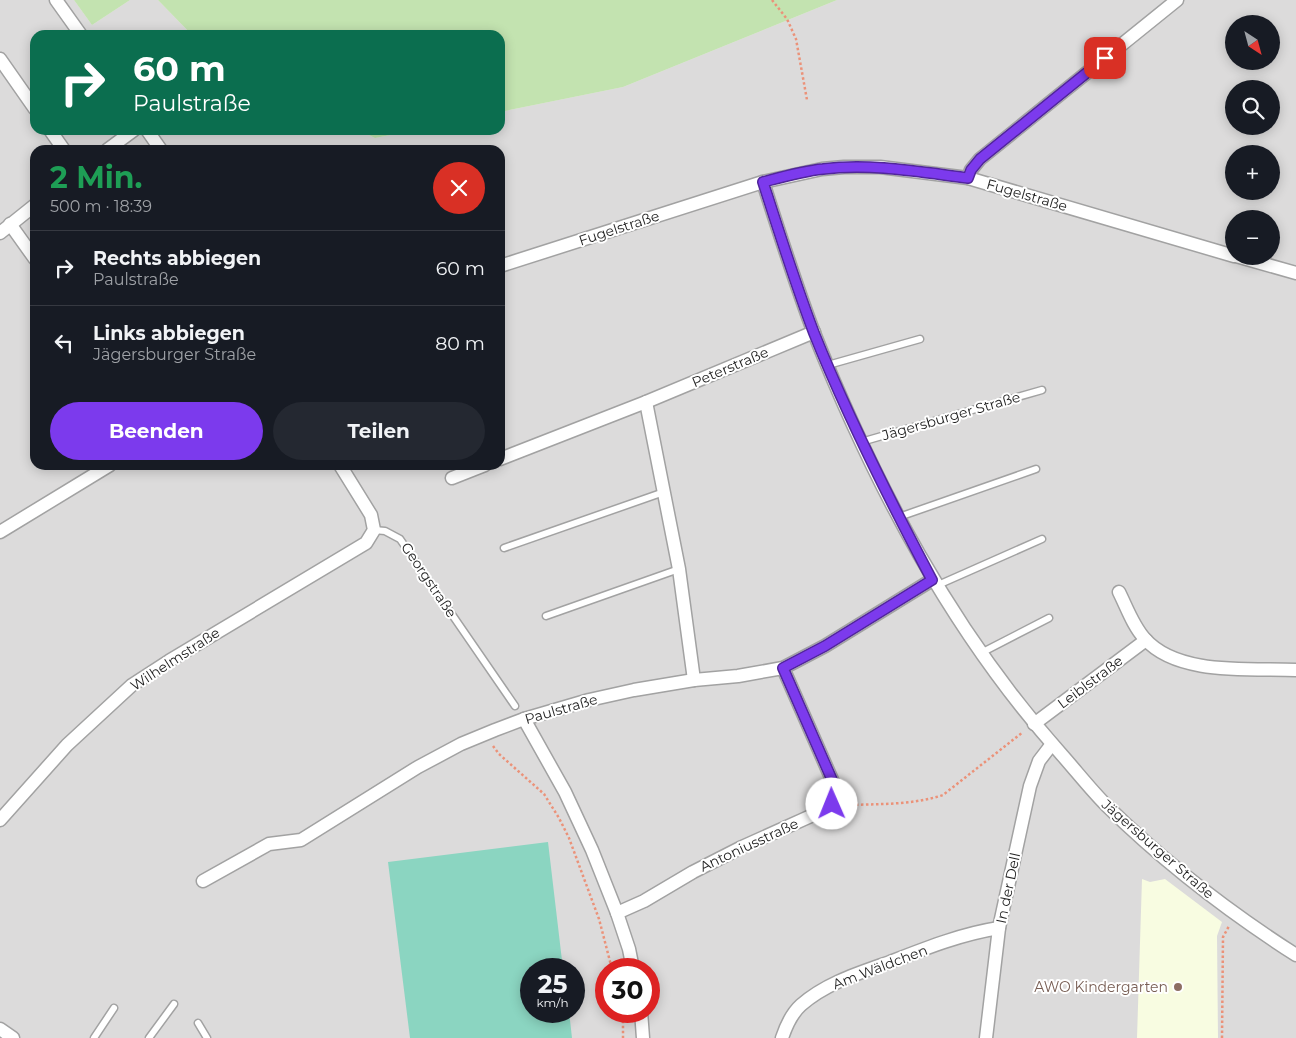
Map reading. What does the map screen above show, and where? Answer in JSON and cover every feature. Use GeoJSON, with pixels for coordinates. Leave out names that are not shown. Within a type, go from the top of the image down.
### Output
{"type":"FeatureCollection","features":[{"type":"Feature","properties":{"kind":"street"},"geometry":{"type":"LineString","coordinates":[[56,0],[77,30]]}},
{"type":"Feature","properties":{"kind":"street"},"geometry":{"type":"LineString","coordinates":[[968,178],[971,170],[980,159],[1177,0]]}},
{"type":"Feature","properties":{"kind":"street"},"geometry":{"type":"LineString","coordinates":[[0,59],[30,102]]}},
{"type":"Feature","properties":{"kind":"street"},"geometry":{"type":"LineString","coordinates":[[114,145],[127,135]]}},
{"type":"Feature","properties":{"kind":"street","name":"Fugelstraße"},"geometry":{"type":"LineString","coordinates":[[505,264],[763,182],[822,169],[844,167],[880,168],[968,178],[1225,253]]}},
{"type":"Feature","properties":{"kind":"street","name":"Jägersburger Straße"},"geometry":{"type":"LineString","coordinates":[[763,182],[787,258],[814,332],[861,442],[934,583],[981,654],[1034,724],[1105,804],[1178,869],[1296,956]]}},
{"type":"Feature","properties":{"kind":"street"},"geometry":{"type":"LineString","coordinates":[[0,233],[30,209]]}},
{"type":"Feature","properties":{"kind":"street"},"geometry":{"type":"LineString","coordinates":[[10,224],[30,253]]}},
{"type":"Feature","properties":{"kind":"street","name":"Fugelstraße"},"geometry":{"type":"LineString","coordinates":[[1267,265],[1296,273]]}},
{"type":"Feature","properties":{"kind":"street","name":"Peterstraße"},"geometry":{"type":"LineString","coordinates":[[505,457],[646,402],[814,332]]}},
{"type":"Feature","properties":{"kind":"street"},"geometry":{"type":"LineString","coordinates":[[646,402],[679,569],[694,680]]}},
{"type":"Feature","properties":{"kind":"street"},"geometry":{"type":"LineString","coordinates":[[0,532],[102,470]]}},
{"type":"Feature","properties":{"kind":"street"},"geometry":{"type":"LineString","coordinates":[[343,470],[371,515],[374,530]]}},
{"type":"Feature","properties":{"kind":"street"},"geometry":{"type":"LineString","coordinates":[[452,478],[472,470]]}},
{"type":"Feature","properties":{"kind":"street","name":"Wilhelmstraße"},"geometry":{"type":"LineString","coordinates":[[0,820],[67,745],[132,686],[169,661],[366,543],[374,530]]}},
{"type":"Feature","properties":{"kind":"street","name":"Paulstraße"},"geometry":{"type":"LineString","coordinates":[[203,881],[269,844],[301,840],[452,748],[524,719],[589,700],[694,680],[738,676],[783,668],[934,583]]}},
{"type":"Feature","properties":{"kind":"street"},"geometry":{"type":"LineString","coordinates":[[1119,592],[1133,622],[1146,640],[1168,657],[1211,668],[1296,670]]}},
{"type":"Feature","properties":{"kind":"street","name":"Leiblstraße"},"geometry":{"type":"LineString","coordinates":[[1034,724],[1146,640]]}},
{"type":"Feature","properties":{"kind":"street"},"geometry":{"type":"LineString","coordinates":[[783,668],[833,782],[834,794],[832,804]]}},
{"type":"Feature","properties":{"kind":"street"},"geometry":{"type":"LineString","coordinates":[[524,719],[565,792],[592,850],[617,913],[631,958]]}},
{"type":"Feature","properties":{"kind":"street","name":"In der Dell"},"geometry":{"type":"LineString","coordinates":[[986,1038],[1000,928],[1030,786],[1040,761],[1052,744]]}},
{"type":"Feature","properties":{"kind":"street","name":"Antoniusstraße"},"geometry":{"type":"LineString","coordinates":[[617,913],[644,901],[742,846],[822,812],[832,804]]}},
{"type":"Feature","properties":{"kind":"street","name":"Am Wäldchen"},"geometry":{"type":"LineString","coordinates":[[776,1038],[782,1038],[789,1020],[801,1006],[826,988],[850,976],[946,941],[976,932],[1000,928]]}},
{"type":"Feature","properties":{"kind":"street"},"geometry":{"type":"LineString","coordinates":[[641,1023],[642,1038]]}},
{"type":"Feature","properties":{"kind":"street"},"geometry":{"type":"LineString","coordinates":[[0,1029],[13,1038]]}},
{"type":"Feature","properties":{"kind":"lane"},"geometry":{"type":"LineString","coordinates":[[828,365],[920,340]]}},
{"type":"Feature","properties":{"kind":"lane","name":"Jägersburger Straße"},"geometry":{"type":"LineString","coordinates":[[861,442],[1042,390]]}},
{"type":"Feature","properties":{"kind":"lane"},"geometry":{"type":"LineString","coordinates":[[899,517],[1036,469]]}},
{"type":"Feature","properties":{"kind":"lane"},"geometry":{"type":"LineString","coordinates":[[504,548],[664,492]]}},
{"type":"Feature","properties":{"kind":"lane","name":"Georgstraße"},"geometry":{"type":"LineString","coordinates":[[374,530],[385,531],[400,539],[515,706]]}},
{"type":"Feature","properties":{"kind":"lane"},"geometry":{"type":"LineString","coordinates":[[934,583],[1042,539]]}},
{"type":"Feature","properties":{"kind":"lane"},"geometry":{"type":"LineString","coordinates":[[546,616],[679,569]]}},
{"type":"Feature","properties":{"kind":"lane"},"geometry":{"type":"LineString","coordinates":[[981,654],[1049,618]]}},
{"type":"Feature","properties":{"kind":"lane"},"geometry":{"type":"LineString","coordinates":[[148,1038],[174,1004]]}},
{"type":"Feature","properties":{"kind":"lane"},"geometry":{"type":"LineString","coordinates":[[94,1038],[114,1008]]}},
{"type":"Feature","properties":{"kind":"lane"},"geometry":{"type":"LineString","coordinates":[[198,1022],[208,1038]]}},
{"type":"Feature","properties":{"kind":"path"},"geometry":{"type":"LineString","coordinates":[[772,0],[787,19],[796,38],[807,100]]}},
{"type":"Feature","properties":{"kind":"path"},"geometry":{"type":"LineString","coordinates":[[832,804],[891,803],[931,799],[943,795],[1034,724]]}},
{"type":"Feature","properties":{"kind":"path"},"geometry":{"type":"LineString","coordinates":[[499,754],[544,794],[559,818],[569,838],[599,919],[609,958]]}},
{"type":"Feature","properties":{"kind":"path"},"geometry":{"type":"LineString","coordinates":[[1222,1038],[1223,938],[1238,915]]}},
{"type":"Feature","properties":{"kind":"path"},"geometry":{"type":"LineString","coordinates":[[622,1038],[623,1023]]}},
{"type":"Feature","properties":{"kind":"shaded area"},"geometry":{"type":"Polygon","coordinates":[[[0,0],[74,0],[92,25],[130,0],[158,0],[187,30],[30,30],[30,135],[369,135],[375,138],[390,135],[505,135],[505,111],[623,87],[837,0],[1296,0],[1296,1038],[0,1038],[0,0]]]}},
{"type":"Feature","properties":{"kind":"shaded area","name":"AWO Kindergarten"},"geometry":{"type":"Polygon","coordinates":[[[1142,879],[1150,882],[1165,879],[1222,922],[1217,936],[1218,1038],[1137,1038],[1142,879]]]}},
{"type":"Feature","properties":{"kind":"green space"},"geometry":{"type":"Polygon","coordinates":[[[74,0],[130,0],[92,25],[74,0]]]}},
{"type":"Feature","properties":{"kind":"green space"},"geometry":{"type":"Polygon","coordinates":[[[158,0],[837,0],[623,87],[505,111],[505,30],[187,30],[158,0]]]}},
{"type":"Feature","properties":{"kind":"green space"},"geometry":{"type":"Polygon","coordinates":[[[369,135],[390,135],[375,138],[369,135]]]}},
{"type":"Feature","properties":{"kind":"green space"},"geometry":{"type":"Polygon","coordinates":[[[548,842],[562,958],[520,958],[520,1023],[570,1023],[572,1038],[410,1038],[388,862],[548,842]]]}},
{"type":"Feature","properties":{"kind":"place","name":"AWO Kindergarten"},"geometry":{"type":"Point","coordinates":[1178,987]}},
{"type":"Feature","properties":{"kind":"route"},"geometry":{"type":"LineString","coordinates":[[832,804],[834,794],[833,782],[783,668],[825,646],[932,580],[883,487],[838,390],[787,258],[763,182],[789,175],[844,167],[916,171],[968,178],[971,170],[980,159],[1105,58]]}}]}
